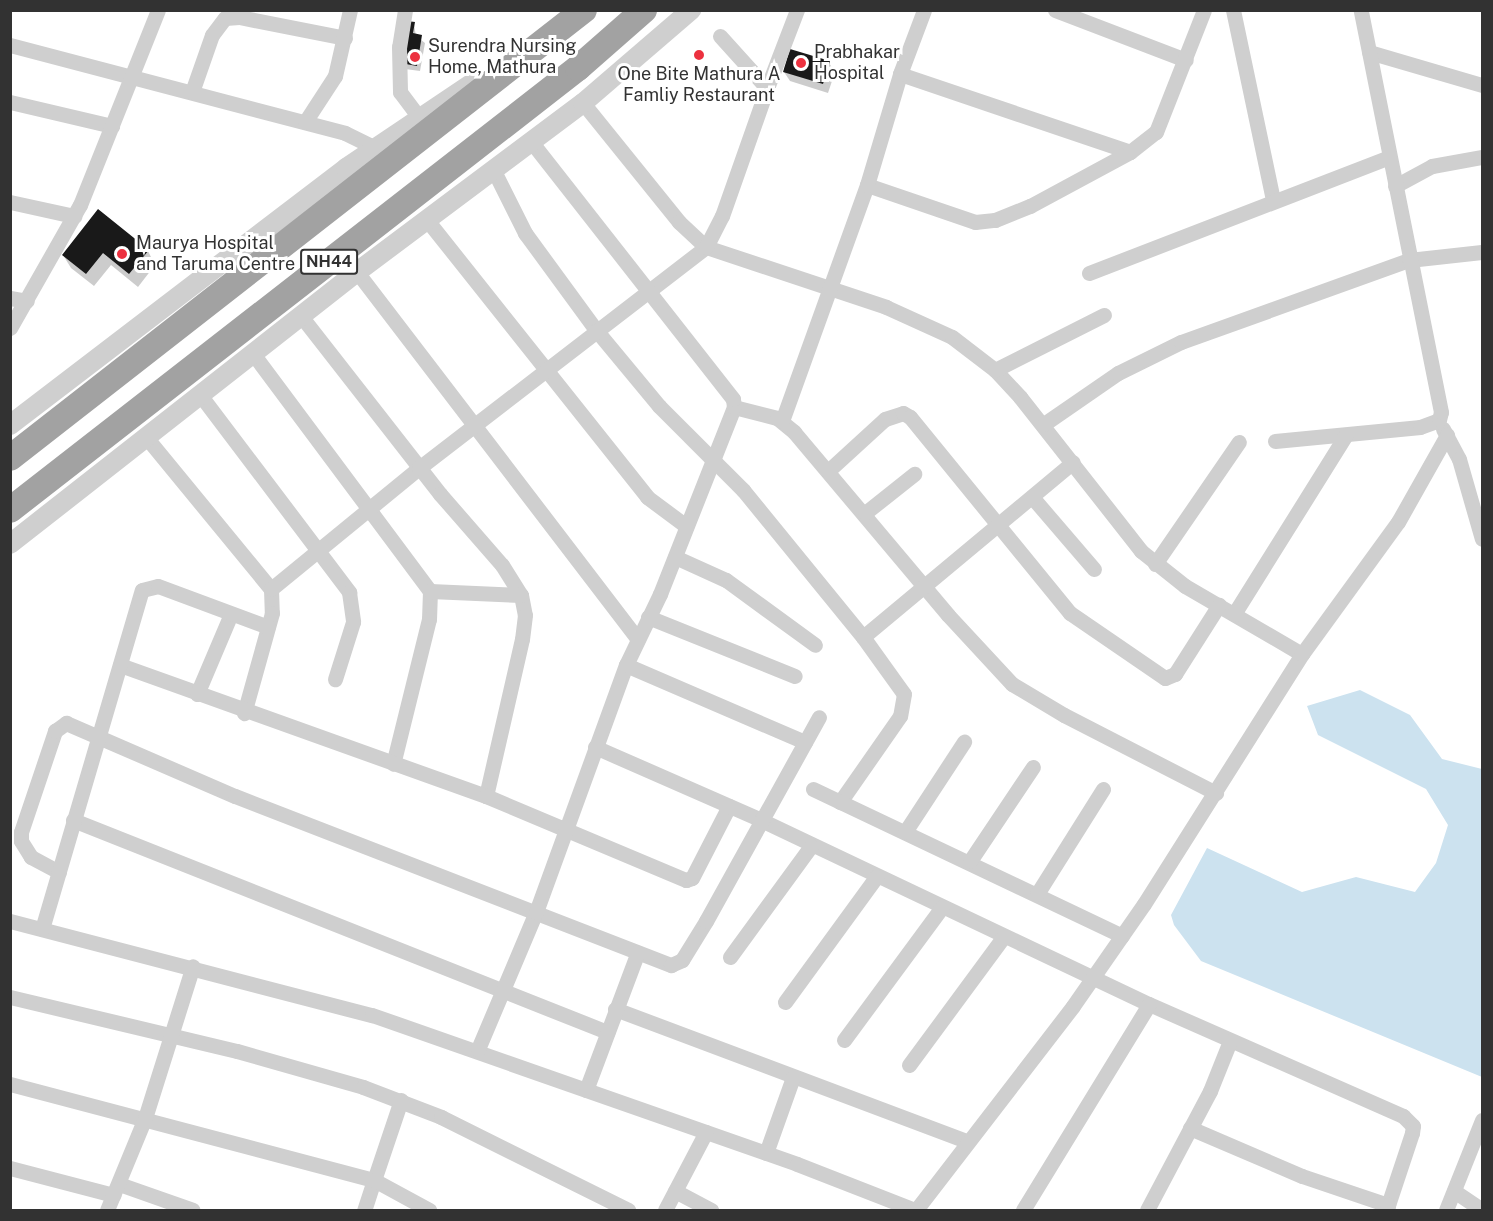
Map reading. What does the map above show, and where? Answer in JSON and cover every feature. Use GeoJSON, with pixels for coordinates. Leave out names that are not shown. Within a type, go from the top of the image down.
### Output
{"type":"FeatureCollection","features":[{"type":"Feature","properties":{"kind":"highway","name":"NH44"},"geometry":{"type":"LineString","coordinates":[[10,458],[584,10]]}},
{"type":"Feature","properties":{"kind":"highway","name":"NH44"},"geometry":{"type":"LineString","coordinates":[[10,510],[578,68],[644,10]]}},
{"type":"Feature","properties":{"kind":"street"},"geometry":{"type":"LineString","coordinates":[[10,328],[27,302],[74,216],[158,10]]}},
{"type":"Feature","properties":{"kind":"street"},"geometry":{"type":"LineString","coordinates":[[305,122],[334,76],[350,10]]}},
{"type":"Feature","properties":{"kind":"street"},"geometry":{"type":"LineString","coordinates":[[405,10],[399,47],[400,92],[420,119]]}},
{"type":"Feature","properties":{"kind":"street"},"geometry":{"type":"LineString","coordinates":[[10,425],[186,287],[376,148],[478,80],[563,10]]}},
{"type":"Feature","properties":{"kind":"street"},"geometry":{"type":"LineString","coordinates":[[10,544],[357,272],[530,140],[583,103],[691,10]]}},
{"type":"Feature","properties":{"kind":"street"},"geometry":{"type":"LineString","coordinates":[[271,589],[419,468],[705,247],[722,216],[797,10]]}},
{"type":"Feature","properties":{"kind":"street"},"geometry":{"type":"LineString","coordinates":[[782,421],[827,287],[867,185],[900,74],[924,10]]}},
{"type":"Feature","properties":{"kind":"street"},"geometry":{"type":"LineString","coordinates":[[1055,10],[1186,60]]}},
{"type":"Feature","properties":{"kind":"street"},"geometry":{"type":"LineString","coordinates":[[867,185],[957,218],[995,220],[1130,152],[1156,132],[1204,10]]}},
{"type":"Feature","properties":{"kind":"street"},"geometry":{"type":"LineString","coordinates":[[1233,10],[1274,200]]}},
{"type":"Feature","properties":{"kind":"street"},"geometry":{"type":"LineString","coordinates":[[1361,10],[1409,260],[1440,403],[1439,420],[1465,476],[1482,539]]}},
{"type":"Feature","properties":{"kind":"street"},"geometry":{"type":"LineString","coordinates":[[192,92],[212,35],[217,24],[225,18],[239,17],[345,38]]}},
{"type":"Feature","properties":{"kind":"street"},"geometry":{"type":"LineString","coordinates":[[720,36],[767,88]]}},
{"type":"Feature","properties":{"kind":"street"},"geometry":{"type":"LineString","coordinates":[[10,45],[345,133],[376,148]]}},
{"type":"Feature","properties":{"kind":"street"},"geometry":{"type":"LineString","coordinates":[[1369,52],[1482,85]]}},
{"type":"Feature","properties":{"kind":"street"},"geometry":{"type":"LineString","coordinates":[[900,74],[1130,152]]}},
{"type":"Feature","properties":{"kind":"street"},"geometry":{"type":"LineString","coordinates":[[10,102],[112,126]]}},
{"type":"Feature","properties":{"kind":"street"},"geometry":{"type":"LineString","coordinates":[[583,103],[679,222],[705,247],[827,287],[927,324],[952,337],[995,370],[1044,424],[1125,533],[1155,564],[1302,654]]}},
{"type":"Feature","properties":{"kind":"street"},"geometry":{"type":"LineString","coordinates":[[478,1049],[536,912],[626,664],[675,556],[734,407],[733,399],[530,140]]}},
{"type":"Feature","properties":{"kind":"street"},"geometry":{"type":"LineString","coordinates":[[1089,273],[1389,157]]}},
{"type":"Feature","properties":{"kind":"street"},"geometry":{"type":"LineString","coordinates":[[1395,186],[1432,166],[1482,157]]}},
{"type":"Feature","properties":{"kind":"street"},"geometry":{"type":"LineString","coordinates":[[493,169],[525,233],[596,330],[659,406],[714,460],[863,637],[898,684],[905,701],[900,716],[840,802]]}},
{"type":"Feature","properties":{"kind":"street"},"geometry":{"type":"LineString","coordinates":[[10,202],[74,216]]}},
{"type":"Feature","properties":{"kind":"street"},"geometry":{"type":"LineString","coordinates":[[427,220],[646,497],[686,526]]}},
{"type":"Feature","properties":{"kind":"street"},"geometry":{"type":"LineString","coordinates":[[1044,424],[1098,385],[1150,356],[1409,260],[1481,254]]}},
{"type":"Feature","properties":{"kind":"street"},"geometry":{"type":"LineString","coordinates":[[357,272],[638,639]]}},
{"type":"Feature","properties":{"kind":"street"},"geometry":{"type":"LineString","coordinates":[[10,298],[27,302]]}},
{"type":"Feature","properties":{"kind":"street"},"geometry":{"type":"LineString","coordinates":[[995,370],[1104,315]]}},
{"type":"Feature","properties":{"kind":"street"},"geometry":{"type":"LineString","coordinates":[[301,316],[419,468],[502,565],[521,595],[525,615],[522,639],[486,796]]}},
{"type":"Feature","properties":{"kind":"street"},"geometry":{"type":"LineString","coordinates":[[254,355],[430,591],[429,619],[393,764]]}},
{"type":"Feature","properties":{"kind":"street"},"geometry":{"type":"LineString","coordinates":[[201,396],[343,581],[353,604],[353,622],[335,679]]}},
{"type":"Feature","properties":{"kind":"street"},"geometry":{"type":"LineString","coordinates":[[734,407],[782,421],[865,513],[984,657],[1027,695],[1216,793]]}},
{"type":"Feature","properties":{"kind":"street"},"geometry":{"type":"LineString","coordinates":[[828,471],[885,419],[903,413],[917,424],[997,526],[1076,619],[1159,675],[1175,674],[1219,605]]}},
{"type":"Feature","properties":{"kind":"street"},"geometry":{"type":"LineString","coordinates":[[1275,441],[1420,427],[1439,420]]}},
{"type":"Feature","properties":{"kind":"street"},"geometry":{"type":"LineString","coordinates":[[1234,614],[1346,435]]}},
{"type":"Feature","properties":{"kind":"street"},"geometry":{"type":"LineString","coordinates":[[11,921],[331,1003],[478,1049],[916,1210],[967,1141],[996,1110],[1094,978],[1216,793],[1302,654],[1398,522],[1447,435]]}},
{"type":"Feature","properties":{"kind":"street"},"geometry":{"type":"LineString","coordinates":[[146,438],[271,589],[274,604],[244,713]]}},
{"type":"Feature","properties":{"kind":"street"},"geometry":{"type":"LineString","coordinates":[[1155,564],[1239,442]]}},
{"type":"Feature","properties":{"kind":"street"},"geometry":{"type":"LineString","coordinates":[[863,637],[1073,462]]}},
{"type":"Feature","properties":{"kind":"street"},"geometry":{"type":"LineString","coordinates":[[865,513],[914,474]]}},
{"type":"Feature","properties":{"kind":"street"},"geometry":{"type":"LineString","coordinates":[[1032,497],[1094,569]]}},
{"type":"Feature","properties":{"kind":"street"},"geometry":{"type":"LineString","coordinates":[[675,556],[726,580],[815,645]]}},
{"type":"Feature","properties":{"kind":"street"},"geometry":{"type":"LineString","coordinates":[[42,929],[73,820],[101,735],[139,595],[147,587],[158,586],[268,627]]}},
{"type":"Feature","properties":{"kind":"street"},"geometry":{"type":"LineString","coordinates":[[430,591],[521,595]]}},
{"type":"Feature","properties":{"kind":"street"},"geometry":{"type":"LineString","coordinates":[[197,694],[231,614]]}},
{"type":"Feature","properties":{"kind":"street"},"geometry":{"type":"LineString","coordinates":[[648,617],[795,676]]}},
{"type":"Feature","properties":{"kind":"street"},"geometry":{"type":"LineString","coordinates":[[626,664],[805,742]]}},
{"type":"Feature","properties":{"kind":"street"},"geometry":{"type":"LineString","coordinates":[[120,665],[244,713],[486,796],[567,828],[686,880],[692,878],[729,806]]}},
{"type":"Feature","properties":{"kind":"street"},"geometry":{"type":"LineString","coordinates":[[59,872],[39,863],[25,850],[21,832],[58,727],[66,723],[101,735],[235,796],[671,965],[682,960],[819,717]]}},
{"type":"Feature","properties":{"kind":"street"},"geometry":{"type":"LineString","coordinates":[[905,832],[964,742]]}},
{"type":"Feature","properties":{"kind":"street"},"geometry":{"type":"LineString","coordinates":[[595,747],[761,820],[876,877],[1149,1004],[1409,1119],[1412,1133],[1387,1208],[1302,1176],[1190,1128]]}},
{"type":"Feature","properties":{"kind":"street"},"geometry":{"type":"LineString","coordinates":[[970,861],[1033,767]]}},
{"type":"Feature","properties":{"kind":"street"},"geometry":{"type":"LineString","coordinates":[[813,789],[970,861],[1122,936]]}},
{"type":"Feature","properties":{"kind":"street"},"geometry":{"type":"LineString","coordinates":[[1037,894],[1103,789]]}},
{"type":"Feature","properties":{"kind":"street"},"geometry":{"type":"LineString","coordinates":[[73,820],[607,1032]]}},
{"type":"Feature","properties":{"kind":"street"},"geometry":{"type":"LineString","coordinates":[[730,957],[811,846]]}},
{"type":"Feature","properties":{"kind":"street"},"geometry":{"type":"LineString","coordinates":[[785,1002],[876,877]]}},
{"type":"Feature","properties":{"kind":"street"},"geometry":{"type":"LineString","coordinates":[[844,1040],[942,907]]}},
{"type":"Feature","properties":{"kind":"street"},"geometry":{"type":"LineString","coordinates":[[909,1065],[1004,936]]}},
{"type":"Feature","properties":{"kind":"street"},"geometry":{"type":"LineString","coordinates":[[586,1090],[638,952]]}},
{"type":"Feature","properties":{"kind":"street"},"geometry":{"type":"LineString","coordinates":[[107,1210],[145,1118],[193,966]]}},
{"type":"Feature","properties":{"kind":"street"},"geometry":{"type":"LineString","coordinates":[[10,997],[327,1076],[401,1100],[628,1210]]}},
{"type":"Feature","properties":{"kind":"street"},"geometry":{"type":"LineString","coordinates":[[1023,1210],[1149,1004]]}},
{"type":"Feature","properties":{"kind":"street"},"geometry":{"type":"LineString","coordinates":[[615,1009],[967,1141]]}},
{"type":"Feature","properties":{"kind":"street"},"geometry":{"type":"LineString","coordinates":[[1149,1210],[1230,1041]]}},
{"type":"Feature","properties":{"kind":"street"},"geometry":{"type":"LineString","coordinates":[[766,1154],[793,1077]]}},
{"type":"Feature","properties":{"kind":"street"},"geometry":{"type":"LineString","coordinates":[[10,1084],[374,1180],[429,1210]]}},
{"type":"Feature","properties":{"kind":"street"},"geometry":{"type":"LineString","coordinates":[[364,1210],[401,1100]]}},
{"type":"Feature","properties":{"kind":"street"},"geometry":{"type":"LineString","coordinates":[[1446,1210],[1482,1120]]}},
{"type":"Feature","properties":{"kind":"street"},"geometry":{"type":"LineString","coordinates":[[664,1210],[706,1132]]}},
{"type":"Feature","properties":{"kind":"street"},"geometry":{"type":"LineString","coordinates":[[10,1168],[116,1189],[193,1210]]}},
{"type":"Feature","properties":{"kind":"street"},"geometry":{"type":"LineString","coordinates":[[675,1191],[711,1210]]}},
{"type":"Feature","properties":{"kind":"street"},"geometry":{"type":"LineString","coordinates":[[1454,1191],[1482,1210]]}},
{"type":"Feature","properties":{"kind":"water"},"geometry":{"type":"Polygon","coordinates":[[[1360,690],[1410,715],[1442,759],[1482,769],[1482,1077],[1201,961],[1174,925],[1171,915],[1207,848],[1302,892],[1356,877],[1415,892],[1436,863],[1448,825],[1426,789],[1318,735],[1307,706],[1360,690]]]}},
{"type":"Feature","properties":{"kind":"building"},"geometry":{"type":"Polygon","coordinates":[[[407,21],[415,22],[413,33],[422,35],[417,66],[400,63],[407,21]]]}},
{"type":"Feature","properties":{"kind":"building"},"geometry":{"type":"Polygon","coordinates":[[[790,49],[830,61],[823,84],[783,72],[790,49]]]}},
{"type":"Feature","properties":{"kind":"building"},"geometry":{"type":"Polygon","coordinates":[[[98,209],[149,250],[129,274],[103,253],[86,274],[62,255],[98,209]]]}},
{"type":"Feature","properties":{"kind":"place","name":"One Bite Mathura A Famliy Restaurant"},"geometry":{"type":"Point","coordinates":[699,55]}},
{"type":"Feature","properties":{"kind":"place","name":"Surendra Nursing Home, Mathura"},"geometry":{"type":"Point","coordinates":[415,57]}},
{"type":"Feature","properties":{"kind":"place","name":"Prabhakar Hospital"},"geometry":{"type":"Point","coordinates":[801,63]}},
{"type":"Feature","properties":{"kind":"place","name":"Maurya Hospital and Taruma Centre"},"geometry":{"type":"Point","coordinates":[122,254]}}]}
